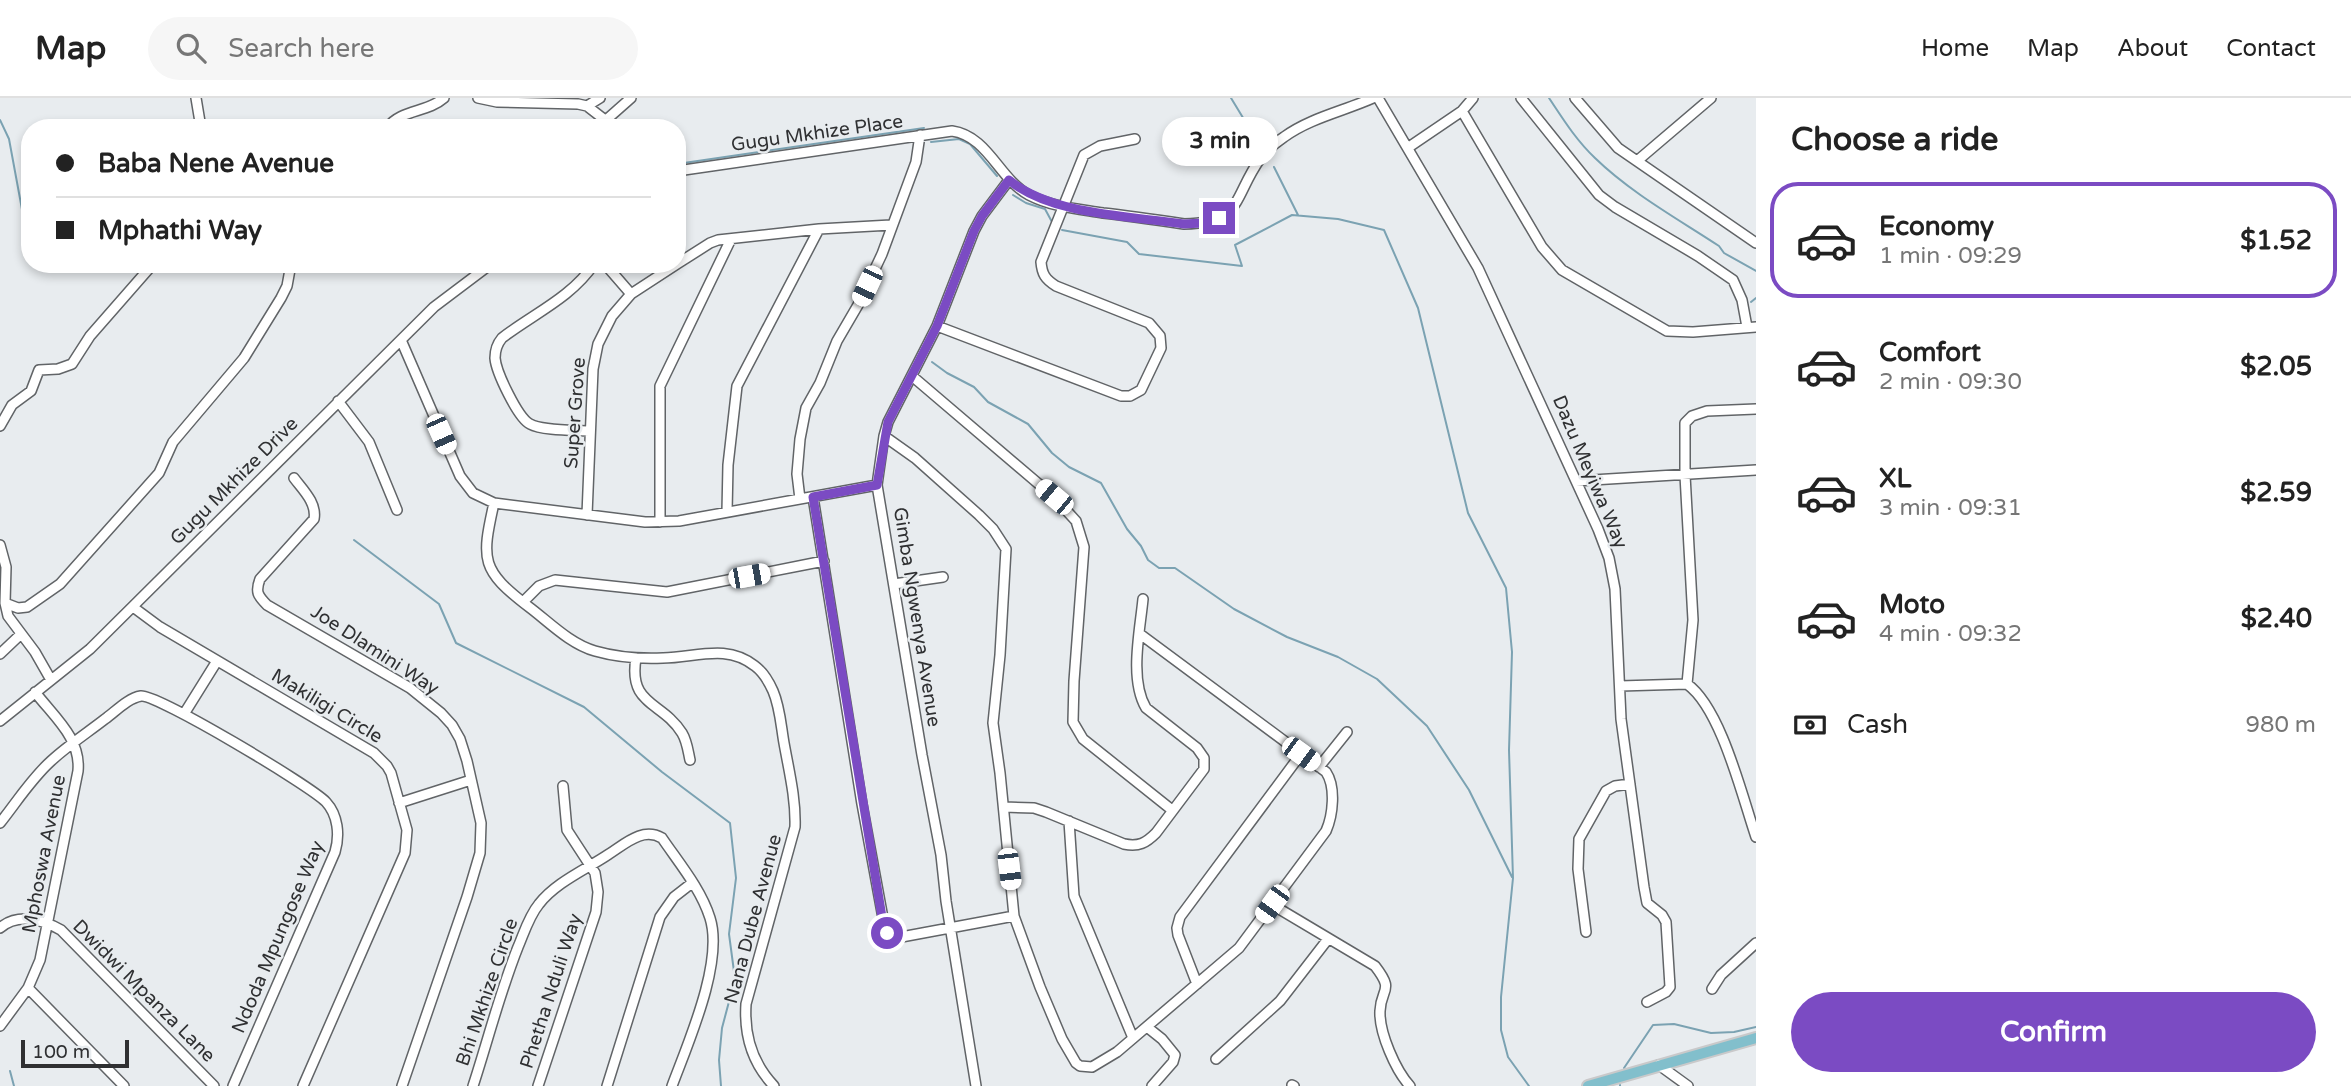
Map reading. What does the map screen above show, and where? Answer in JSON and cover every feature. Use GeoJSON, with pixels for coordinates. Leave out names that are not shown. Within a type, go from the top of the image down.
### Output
{"type":"FeatureCollection","features":[{"type":"Feature","properties":{"kind":"main road"},"geometry":{"type":"LineString","coordinates":[[1587,1086],[1756,1038]]}},
{"type":"Feature","properties":{"kind":"street"},"geometry":{"type":"LineString","coordinates":[[196,98],[200,119]]}},
{"type":"Feature","properties":{"kind":"street"},"geometry":{"type":"LineString","coordinates":[[394,119],[433,107],[444,98]]}},
{"type":"Feature","properties":{"kind":"street"},"geometry":{"type":"LineString","coordinates":[[478,98],[587,106],[604,119]]}},
{"type":"Feature","properties":{"kind":"street"},"geometry":{"type":"LineString","coordinates":[[587,106],[600,98]]}},
{"type":"Feature","properties":{"kind":"street"},"geometry":{"type":"LineString","coordinates":[[606,119],[631,98]]}},
{"type":"Feature","properties":{"kind":"street"},"geometry":{"type":"LineString","coordinates":[[1009,180],[1029,195],[1064,207],[1184,224],[1202,223],[1219,218],[1232,210],[1260,159],[1284,137],[1298,128],[1373,98]]}},
{"type":"Feature","properties":{"kind":"street","name":"Dazu Meyiwa Way"},"geometry":{"type":"LineString","coordinates":[[1378,98],[1478,268],[1609,558],[1615,589],[1621,719],[1647,903],[1662,915],[1667,928],[1670,987],[1647,1002]]}},
{"type":"Feature","properties":{"kind":"street"},"geometry":{"type":"LineString","coordinates":[[1409,147],[1462,111],[1473,98]]}},
{"type":"Feature","properties":{"kind":"street"},"geometry":{"type":"LineString","coordinates":[[1462,111],[1542,247],[1562,270],[1667,331],[1693,332],[1752,327],[1732,280],[1707,261],[1615,207],[1600,195],[1521,98]]}},
{"type":"Feature","properties":{"kind":"street"},"geometry":{"type":"LineString","coordinates":[[1575,98],[1608,137],[1637,161],[1756,243]]}},
{"type":"Feature","properties":{"kind":"street"},"geometry":{"type":"LineString","coordinates":[[1637,161],[1712,98]]}},
{"type":"Feature","properties":{"kind":"street","name":"Gugu Mkhize Place"},"geometry":{"type":"LineString","coordinates":[[686,170],[952,131],[963,132],[975,139],[1009,180]]}},
{"type":"Feature","properties":{"kind":"street"},"geometry":{"type":"LineString","coordinates":[[800,499],[797,474],[806,408],[836,341],[858,305],[877,265],[916,162],[920,135]]}},
{"type":"Feature","properties":{"kind":"street"},"geometry":{"type":"LineString","coordinates":[[937,326],[1121,396],[1130,396],[1141,390],[1161,348],[1160,336],[1149,323],[1056,286],[1046,279],[1041,262],[1064,207],[1075,171],[1084,155],[1100,146],[1135,139]]}},
{"type":"Feature","properties":{"kind":"street","name":"Gimba Ngwenya Avenue"},"geometry":{"type":"LineString","coordinates":[[976,1086],[941,855],[877,485],[884,436],[898,398],[937,326],[974,231],[1009,180]]}},
{"type":"Feature","properties":{"kind":"street","name":"Super Grove"},"geometry":{"type":"LineString","coordinates":[[686,258],[710,243],[731,239],[818,229],[891,225]]}},
{"type":"Feature","properties":{"kind":"street"},"geometry":{"type":"LineString","coordinates":[[727,512],[728,465],[737,386],[818,229]]}},
{"type":"Feature","properties":{"kind":"street"},"geometry":{"type":"LineString","coordinates":[[660,522],[662,379],[731,239]]}},
{"type":"Feature","properties":{"kind":"street"},"geometry":{"type":"LineString","coordinates":[[0,426],[12,405],[31,391],[36,373],[39,370],[58,369],[72,364],[90,336],[145,273]]}},
{"type":"Feature","properties":{"kind":"street"},"geometry":{"type":"LineString","coordinates":[[5,603],[18,608],[27,607],[60,583],[159,473],[173,442],[244,358],[281,298],[289,273]]}},
{"type":"Feature","properties":{"kind":"street","name":"Gugu Mkhize Drive"},"geometry":{"type":"LineString","coordinates":[[0,721],[90,649],[441,300],[478,273]]}},
{"type":"Feature","properties":{"kind":"street"},"geometry":{"type":"LineString","coordinates":[[587,273],[578,284],[554,303],[502,338],[497,345],[495,356],[504,383],[519,413],[528,422],[537,426],[589,431]]}},
{"type":"Feature","properties":{"kind":"street"},"geometry":{"type":"LineString","coordinates":[[613,273],[631,295]]}},
{"type":"Feature","properties":{"kind":"street","name":"Super Grove"},"geometry":{"type":"LineString","coordinates":[[587,515],[589,431],[593,369],[598,344],[612,316],[631,295],[664,273]]}},
{"type":"Feature","properties":{"kind":"street"},"geometry":{"type":"LineString","coordinates":[[401,340],[460,476],[473,493],[494,503],[660,522],[679,521],[877,485]]}},
{"type":"Feature","properties":{"kind":"street"},"geometry":{"type":"LineString","coordinates":[[912,376],[1054,497],[1076,521],[1084,547],[1073,722],[1083,739],[1172,810]]}},
{"type":"Feature","properties":{"kind":"street"},"geometry":{"type":"LineString","coordinates":[[338,401],[369,442],[397,510]]}},
{"type":"Feature","properties":{"kind":"street"},"geometry":{"type":"LineString","coordinates":[[1687,684],[1693,620],[1684,435],[1688,419],[1707,411],[1756,409]]}},
{"type":"Feature","properties":{"kind":"street"},"geometry":{"type":"LineString","coordinates":[[884,436],[915,458],[979,515],[993,529],[1006,549],[1000,654],[992,713],[1014,916],[1070,1057],[1080,1066],[1093,1067],[1133,1038],[1239,948],[1330,823],[1331,780],[1326,772],[1140,634]]}},
{"type":"Feature","properties":{"kind":"street"},"geometry":{"type":"LineString","coordinates":[[1576,481],[1756,470]]}},
{"type":"Feature","properties":{"kind":"street","name":"Joe Dlamini Way"},"geometry":{"type":"LineString","coordinates":[[294,478],[312,505],[314,519],[260,579],[257,587],[259,597],[267,605],[410,688],[441,713],[460,739],[481,822],[480,853],[467,897],[402,1086]]}},
{"type":"Feature","properties":{"kind":"street"},"geometry":{"type":"LineString","coordinates":[[813,497],[883,923],[887,933],[896,938],[1014,916]]}},
{"type":"Feature","properties":{"kind":"street","name":"Nana Dube Avenue"},"geometry":{"type":"LineString","coordinates":[[494,503],[487,534],[488,567],[502,586],[577,643],[592,650],[636,658],[665,659],[719,652],[733,654],[755,666],[765,676],[774,693],[794,803],[795,827],[749,994],[745,1018],[755,1058],[774,1086]]}},
{"type":"Feature","properties":{"kind":"street"},"geometry":{"type":"LineString","coordinates":[[0,545],[6,567],[5,603],[8,616],[35,652],[51,680]]}},
{"type":"Feature","properties":{"kind":"street"},"geometry":{"type":"LineString","coordinates":[[523,602],[538,586],[555,580],[667,592],[824,561]]}},
{"type":"Feature","properties":{"kind":"street"},"geometry":{"type":"LineString","coordinates":[[894,584],[943,577]]}},
{"type":"Feature","properties":{"kind":"street"},"geometry":{"type":"LineString","coordinates":[[1004,807],[1034,808],[1124,844],[1139,845],[1148,841],[1204,769],[1204,758],[1197,748],[1146,708],[1141,699],[1136,681],[1143,599]]}},
{"type":"Feature","properties":{"kind":"street","name":"Makiligi Circle"},"geometry":{"type":"LineString","coordinates":[[133,607],[160,627],[374,753],[387,766],[407,830],[405,853],[303,1086]]}},
{"type":"Feature","properties":{"kind":"street"},"geometry":{"type":"LineString","coordinates":[[0,654],[20,635]]}},
{"type":"Feature","properties":{"kind":"street"},"geometry":{"type":"LineString","coordinates":[[636,658],[635,679],[640,693],[681,732],[690,760]]}},
{"type":"Feature","properties":{"kind":"street"},"geometry":{"type":"LineString","coordinates":[[184,715],[217,661]]}},
{"type":"Feature","properties":{"kind":"street"},"geometry":{"type":"LineString","coordinates":[[1620,687],[1687,684],[1702,696],[1713,716],[1756,837]]}},
{"type":"Feature","properties":{"kind":"street"},"geometry":{"type":"LineString","coordinates":[[0,823],[38,775],[75,742],[35,692]]}},
{"type":"Feature","properties":{"kind":"street","name":"Ndoda Mpungose Way"},"geometry":{"type":"LineString","coordinates":[[75,742],[124,705],[139,696],[147,696],[316,793],[331,811],[338,835],[335,852],[233,1086]]}},
{"type":"Feature","properties":{"kind":"street"},"geometry":{"type":"LineString","coordinates":[[1319,766],[1347,732]]}},
{"type":"Feature","properties":{"kind":"street","name":"Mphoswa Avenue"},"geometry":{"type":"LineString","coordinates":[[0,1026],[28,988],[40,960],[78,771],[79,759],[75,742]]}},
{"type":"Feature","properties":{"kind":"street"},"geometry":{"type":"LineString","coordinates":[[1197,984],[1178,935],[1180,917],[1301,754]]}},
{"type":"Feature","properties":{"kind":"street"},"geometry":{"type":"LineString","coordinates":[[399,803],[471,780]]}},
{"type":"Feature","properties":{"kind":"street"},"geometry":{"type":"LineString","coordinates":[[1586,932],[1580,885],[1579,839],[1606,791],[1615,786],[1630,785]]}},
{"type":"Feature","properties":{"kind":"street"},"geometry":{"type":"LineString","coordinates":[[563,786],[567,830],[592,865]]}},
{"type":"Feature","properties":{"kind":"street"},"geometry":{"type":"LineString","coordinates":[[1069,821],[1073,885],[1077,903],[1133,1038]]}},
{"type":"Feature","properties":{"kind":"street","name":"Bhi Mkhize Circle"},"geometry":{"type":"LineString","coordinates":[[473,1086],[506,977],[538,905],[554,889],[639,835],[656,834],[662,838],[692,883],[710,918],[712,950],[703,999],[673,1086]]}},
{"type":"Feature","properties":{"kind":"street","name":"Phetha Nduli Way"},"geometry":{"type":"LineString","coordinates":[[538,1086],[596,912],[597,882],[592,865]]}},
{"type":"Feature","properties":{"kind":"street"},"geometry":{"type":"LineString","coordinates":[[607,1086],[660,917],[674,897],[692,883]]}},
{"type":"Feature","properties":{"kind":"street"},"geometry":{"type":"LineString","coordinates":[[1272,904],[1369,961],[1386,983],[1387,989],[1380,1005],[1380,1020],[1393,1059],[1410,1086]]}},
{"type":"Feature","properties":{"kind":"street"},"geometry":{"type":"LineString","coordinates":[[0,928],[7,922],[19,919],[48,924]]}},
{"type":"Feature","properties":{"kind":"street","name":"Dwidwi Mpanza Lane"},"geometry":{"type":"LineString","coordinates":[[48,924],[67,935],[214,1086]]}},
{"type":"Feature","properties":{"kind":"street"},"geometry":{"type":"LineString","coordinates":[[1216,1059],[1280,1001],[1328,939]]}},
{"type":"Feature","properties":{"kind":"street"},"geometry":{"type":"LineString","coordinates":[[1712,989],[1721,975],[1756,943]]}},
{"type":"Feature","properties":{"kind":"street"},"geometry":{"type":"LineString","coordinates":[[28,988],[124,1086]]}},
{"type":"Feature","properties":{"kind":"street"},"geometry":{"type":"LineString","coordinates":[[1147,1027],[1162,1039],[1175,1055],[1173,1062],[1152,1086]]}},
{"type":"Feature","properties":{"kind":"street"},"geometry":{"type":"LineString","coordinates":[[1659,1065],[1688,1086]]}},
{"type":"Feature","properties":{"kind":"waterway"},"geometry":{"type":"LineString","coordinates":[[1231,98],[1262,149]]}},
{"type":"Feature","properties":{"kind":"waterway"},"geometry":{"type":"LineString","coordinates":[[1549,98],[1582,144],[1609,171],[1655,205],[1719,246],[1724,253],[1756,271]]}},
{"type":"Feature","properties":{"kind":"waterway"},"geometry":{"type":"LineString","coordinates":[[0,120],[9,139],[21,204]]}},
{"type":"Feature","properties":{"kind":"waterway"},"geometry":{"type":"LineString","coordinates":[[686,163],[924,128]]}},
{"type":"Feature","properties":{"kind":"waterway"},"geometry":{"type":"LineString","coordinates":[[931,142],[959,139],[970,144],[997,176]]}},
{"type":"Feature","properties":{"kind":"waterway"},"geometry":{"type":"LineString","coordinates":[[1274,167],[1298,215]]}},
{"type":"Feature","properties":{"kind":"waterway"},"geometry":{"type":"LineString","coordinates":[[1013,195],[1026,203],[1045,209],[1052,222]]}},
{"type":"Feature","properties":{"kind":"waterway"},"geometry":{"type":"LineString","coordinates":[[1062,230],[1127,242],[1139,254],[1242,266],[1235,245],[1292,215],[1338,219],[1384,230],[1418,308],[1468,513],[1506,588],[1512,652],[1509,750],[1513,878],[1501,997],[1501,1030],[1508,1057],[1529,1086]]}},
{"type":"Feature","properties":{"kind":"waterway"},"geometry":{"type":"LineString","coordinates":[[1751,302],[1756,298]]}},
{"type":"Feature","properties":{"kind":"waterway"},"geometry":{"type":"LineString","coordinates":[[932,362],[974,387],[988,402],[1028,424],[1052,453],[1069,467],[1101,483],[1148,560],[1159,568],[1175,568],[1234,609],[1287,637],[1338,657],[1377,679],[1427,726],[1469,790],[1512,877]]}},
{"type":"Feature","properties":{"kind":"waterway"},"geometry":{"type":"LineString","coordinates":[[354,540],[439,604],[456,643],[584,707],[662,772],[730,823],[736,878],[729,934],[735,979],[722,1028],[719,1060],[721,1086]]}},
{"type":"Feature","properties":{"kind":"waterway"},"geometry":{"type":"LineString","coordinates":[[1624,1068],[1653,1025],[1674,1024],[1711,1033],[1756,1027]]}},
{"type":"Feature","properties":{"kind":"waterway"},"geometry":{"type":"LineString","coordinates":[[10,1071],[14,1086]]}},
{"type":"Feature","properties":{"kind":"route"},"geometry":{"type":"LineString","coordinates":[[887,933],[862,804],[813,497],[877,485],[884,436],[898,398],[937,326],[974,231],[1009,180],[1029,195],[1064,207],[1184,224],[1219,218]]}}]}
